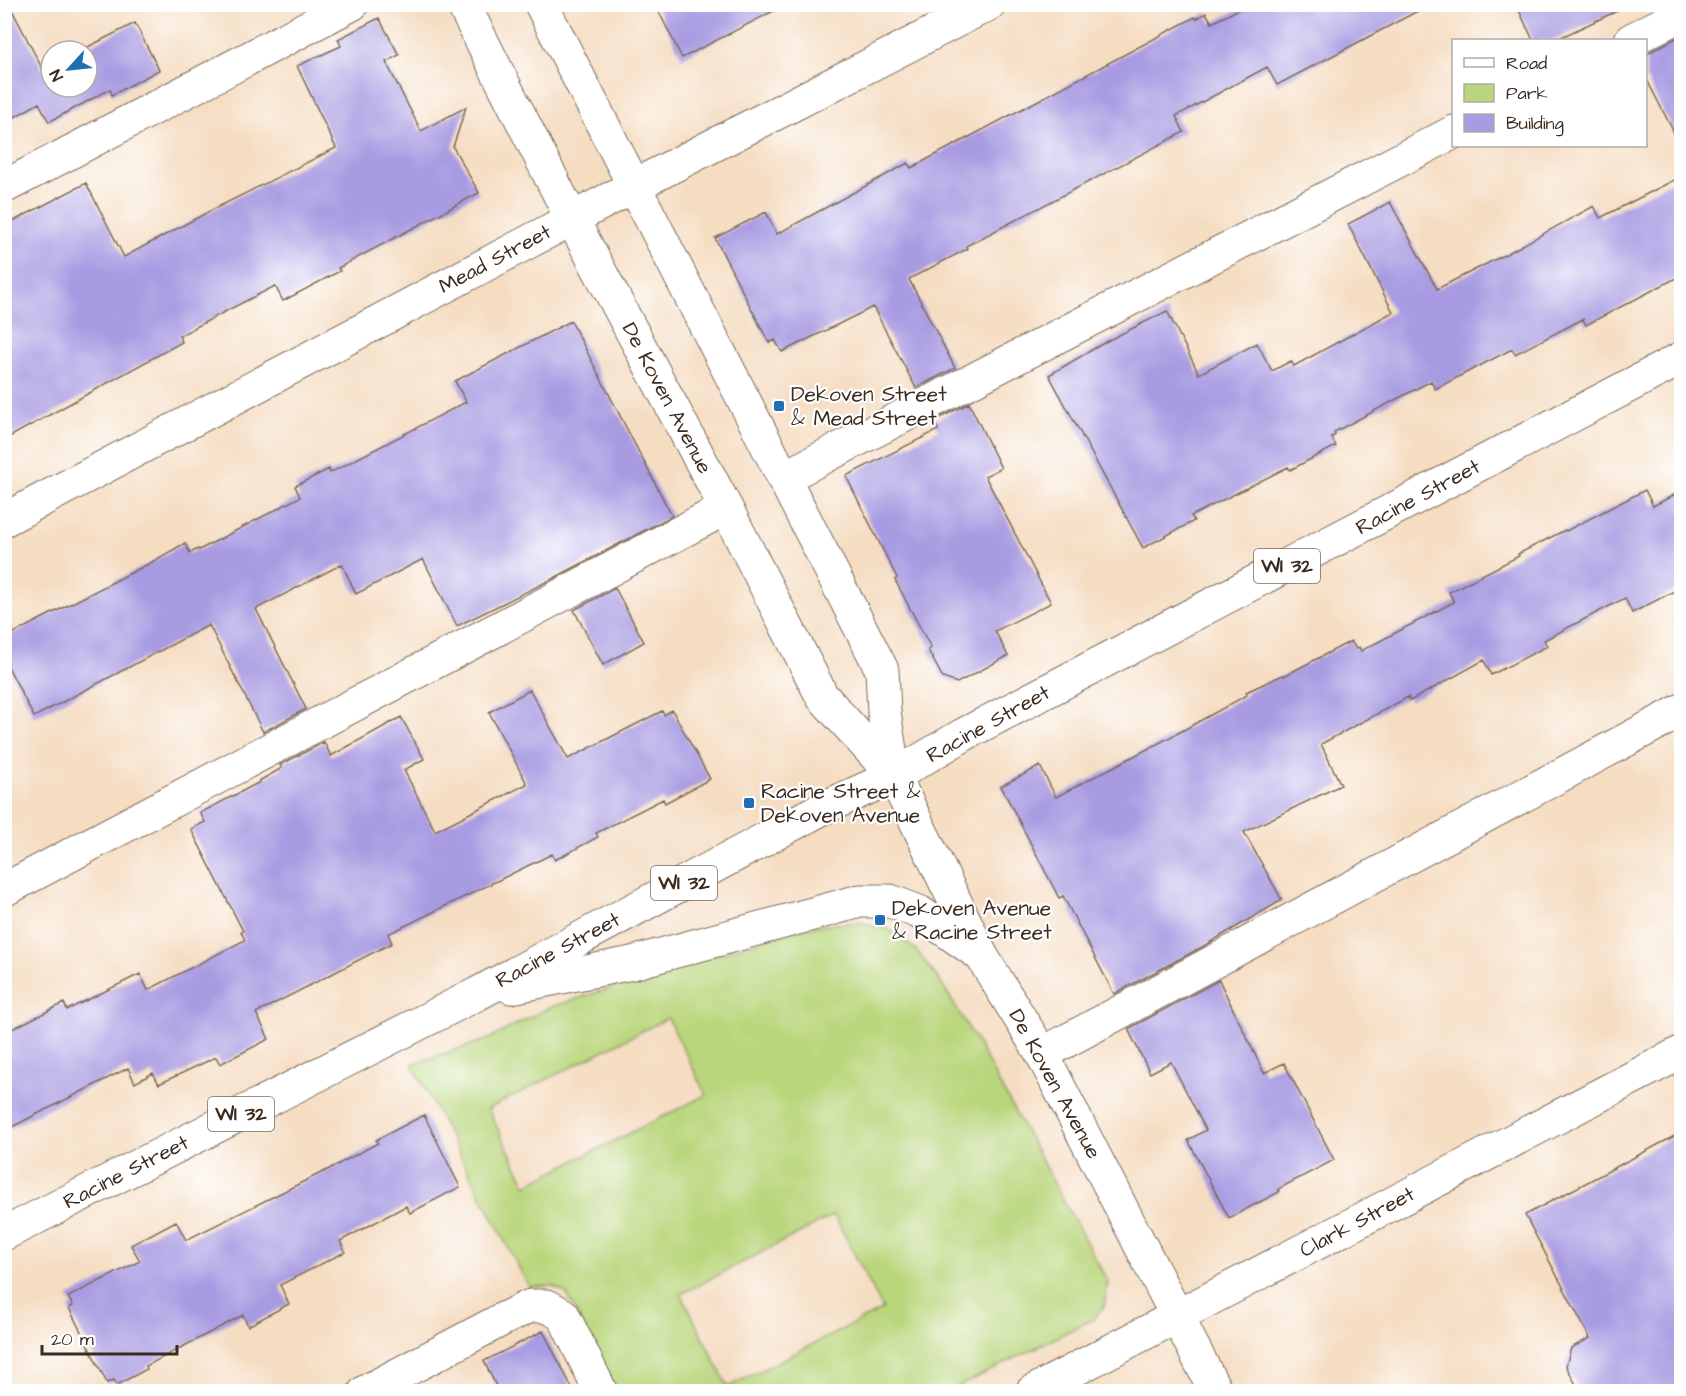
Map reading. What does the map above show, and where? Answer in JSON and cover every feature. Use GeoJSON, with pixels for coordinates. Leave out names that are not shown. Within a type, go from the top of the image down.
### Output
{"type":"FeatureCollection","features":[{"type":"Feature","properties":{"kind":"street"},"geometry":{"type":"LineString","coordinates":[[4,187],[352,4]]}},
{"type":"Feature","properties":{"kind":"street","name":"De Koven Avenue"},"geometry":{"type":"LineString","coordinates":[[463,4],[572,219],[726,508],[822,696],[894,776],[981,955],[1042,1054],[1216,1392]]}},
{"type":"Feature","properties":{"kind":"street","name":"De Koven Avenue"},"geometry":{"type":"LineString","coordinates":[[541,4],[882,670],[884,712],[894,776]]}},
{"type":"Feature","properties":{"kind":"street","name":"Mead Street"},"geometry":{"type":"LineString","coordinates":[[4,520],[634,186],[989,4]]}},
{"type":"Feature","properties":{"kind":"street"},"geometry":{"type":"LineString","coordinates":[[1633,39],[1682,15]]}},
{"type":"Feature","properties":{"kind":"street"},"geometry":{"type":"LineString","coordinates":[[783,478],[1452,133]]}},
{"type":"Feature","properties":{"kind":"street","name":"Racine Street"},"geometry":{"type":"LineString","coordinates":[[4,1234],[477,994],[819,810],[894,776],[963,735],[1682,358]]}},
{"type":"Feature","properties":{"kind":"street"},"geometry":{"type":"LineString","coordinates":[[4,890],[726,508]]}},
{"type":"Feature","properties":{"kind":"street"},"geometry":{"type":"LineString","coordinates":[[1042,1054],[1682,710]]}},
{"type":"Feature","properties":{"kind":"street"},"geometry":{"type":"LineString","coordinates":[[477,994],[632,963],[860,901],[890,901],[919,912],[981,955]]}},
{"type":"Feature","properties":{"kind":"street","name":"Clark Street"},"geometry":{"type":"LineString","coordinates":[[1032,1392],[1682,1052]]}},
{"type":"Feature","properties":{"kind":"street"},"geometry":{"type":"LineString","coordinates":[[365,1392],[530,1306],[547,1306],[563,1315],[601,1392]]}},
{"type":"Feature","properties":{"kind":"green space"},"geometry":{"type":"Polygon","coordinates":[[[859,922],[888,929],[915,949],[940,981],[974,1037],[1108,1282],[1104,1307],[1093,1319],[950,1391],[616,1391],[567,1294],[553,1286],[529,1287],[412,1064],[489,1039],[548,1008],[804,927],[859,922]],[[668,1018],[488,1109],[526,1185],[706,1095],[668,1018]],[[834,1215],[681,1294],[728,1387],[883,1309],[834,1215]]]}},
{"type":"Feature","properties":{"kind":"building"},"geometry":{"type":"Polygon","coordinates":[[[4,4],[9,4],[39,62],[39,99],[92,99],[49,122],[39,103],[4,123],[4,4]]]}},
{"type":"Feature","properties":{"kind":"building"},"geometry":{"type":"Polygon","coordinates":[[[655,4],[787,4],[682,58],[655,4]]]}},
{"type":"Feature","properties":{"kind":"building"},"geometry":{"type":"Polygon","coordinates":[[[1249,4],[1431,4],[1277,85],[1267,67],[1176,116],[1184,132],[966,246],[967,249],[909,279],[955,368],[916,388],[873,307],[782,352],[775,340],[769,343],[715,238],[766,212],[777,234],[908,163],[911,168],[1195,17],[1196,19],[1206,13],[1212,23],[1249,4]]]}},
{"type":"Feature","properties":{"kind":"building"},"geometry":{"type":"Polygon","coordinates":[[[1516,4],[1632,4],[1557,39],[1533,39],[1516,4]]]}},
{"type":"Feature","properties":{"kind":"building"},"geometry":{"type":"Polygon","coordinates":[[[379,18],[399,55],[386,62],[421,131],[466,107],[453,147],[479,193],[338,268],[340,271],[283,301],[275,286],[228,310],[179,336],[182,342],[4,440],[4,226],[86,183],[124,257],[336,148],[297,66],[341,46],[338,39],[379,18]]]}},
{"type":"Feature","properties":{"kind":"building"},"geometry":{"type":"Polygon","coordinates":[[[135,23],[159,70],[112,95],[110,89],[99,95],[99,41],[135,23]]]}},
{"type":"Feature","properties":{"kind":"building"},"geometry":{"type":"Polygon","coordinates":[[[1682,35],[1682,148],[1647,80],[1647,53],[1682,35]]]}},
{"type":"Feature","properties":{"kind":"building"},"geometry":{"type":"Polygon","coordinates":[[[1682,176],[1682,275],[1586,325],[1583,319],[1515,354],[1512,349],[1435,389],[1431,381],[1334,432],[1335,435],[1331,437],[1336,446],[1290,470],[1288,467],[1191,516],[1194,521],[1143,548],[1049,375],[1107,341],[1167,311],[1199,374],[1257,343],[1272,371],[1291,361],[1294,366],[1393,312],[1348,224],[1390,202],[1437,289],[1594,206],[1600,218],[1682,176]]]}},
{"type":"Feature","properties":{"kind":"building"},"geometry":{"type":"Polygon","coordinates":[[[571,321],[672,516],[457,626],[423,559],[356,594],[342,564],[256,609],[306,709],[263,732],[209,625],[34,717],[4,659],[4,638],[185,543],[190,553],[199,550],[300,497],[295,486],[329,469],[330,473],[466,402],[455,381],[571,321]]]}},
{"type":"Feature","properties":{"kind":"building"},"geometry":{"type":"Polygon","coordinates":[[[969,403],[1001,468],[985,476],[1051,603],[995,631],[1008,656],[957,683],[943,678],[928,650],[931,648],[895,580],[897,578],[846,476],[938,430],[934,421],[969,403]]]}},
{"type":"Feature","properties":{"kind":"building"},"geometry":{"type":"Polygon","coordinates":[[[1645,490],[1653,506],[1682,491],[1682,587],[1632,613],[1625,598],[1544,640],[1547,646],[1491,675],[1484,660],[1410,701],[1408,697],[1321,744],[1341,785],[1244,832],[1282,900],[1202,947],[1114,994],[1063,896],[1059,898],[1001,786],[1040,766],[1056,797],[1247,695],[1246,692],[1284,676],[1351,641],[1356,649],[1359,647],[1361,651],[1454,602],[1449,592],[1519,556],[1518,554],[1645,490]]]}},
{"type":"Feature","properties":{"kind":"building"},"geometry":{"type":"Polygon","coordinates":[[[615,588],[644,642],[603,665],[574,610],[615,588]]]}},
{"type":"Feature","properties":{"kind":"building"},"geometry":{"type":"Polygon","coordinates":[[[530,690],[568,759],[662,711],[664,715],[672,710],[710,779],[665,803],[663,799],[596,833],[598,837],[555,860],[552,854],[388,934],[392,943],[256,1013],[269,1039],[220,1064],[216,1057],[159,1084],[153,1073],[135,1083],[128,1068],[4,1131],[4,1033],[64,1003],[67,1010],[140,974],[148,990],[245,940],[241,932],[243,931],[191,829],[205,822],[200,813],[260,782],[282,768],[280,765],[324,742],[331,756],[401,717],[424,759],[404,770],[435,831],[527,784],[489,712],[530,690]]]}},
{"type":"Feature","properties":{"kind":"building"},"geometry":{"type":"Polygon","coordinates":[[[1219,980],[1264,1073],[1284,1063],[1334,1160],[1229,1218],[1188,1140],[1206,1130],[1171,1062],[1150,1073],[1128,1029],[1219,980]]]}},
{"type":"Feature","properties":{"kind":"building"},"geometry":{"type":"Polygon","coordinates":[[[424,1115],[460,1187],[410,1213],[406,1206],[340,1241],[345,1252],[280,1285],[289,1304],[248,1326],[243,1315],[146,1366],[147,1369],[117,1385],[114,1380],[107,1383],[69,1308],[73,1306],[68,1297],[140,1261],[131,1245],[176,1221],[186,1240],[331,1168],[378,1143],[376,1140],[424,1115]]]}},
{"type":"Feature","properties":{"kind":"building"},"geometry":{"type":"Polygon","coordinates":[[[1682,1132],[1682,1392],[1580,1392],[1566,1366],[1571,1348],[1590,1338],[1525,1215],[1682,1132]]]}},
{"type":"Feature","properties":{"kind":"building"},"geometry":{"type":"Polygon","coordinates":[[[543,1331],[574,1392],[499,1392],[484,1361],[543,1331]]]}},
{"type":"Feature","properties":{"kind":"place","name":"Dekoven Street & Mead Street"},"geometry":{"type":"Point","coordinates":[779,406]}},
{"type":"Feature","properties":{"kind":"place","name":"Racine Street & Dekoven Avenue"},"geometry":{"type":"Point","coordinates":[749,803]}},
{"type":"Feature","properties":{"kind":"place","name":"Dekoven Avenue & Racine Street"},"geometry":{"type":"Point","coordinates":[880,920]}}]}
